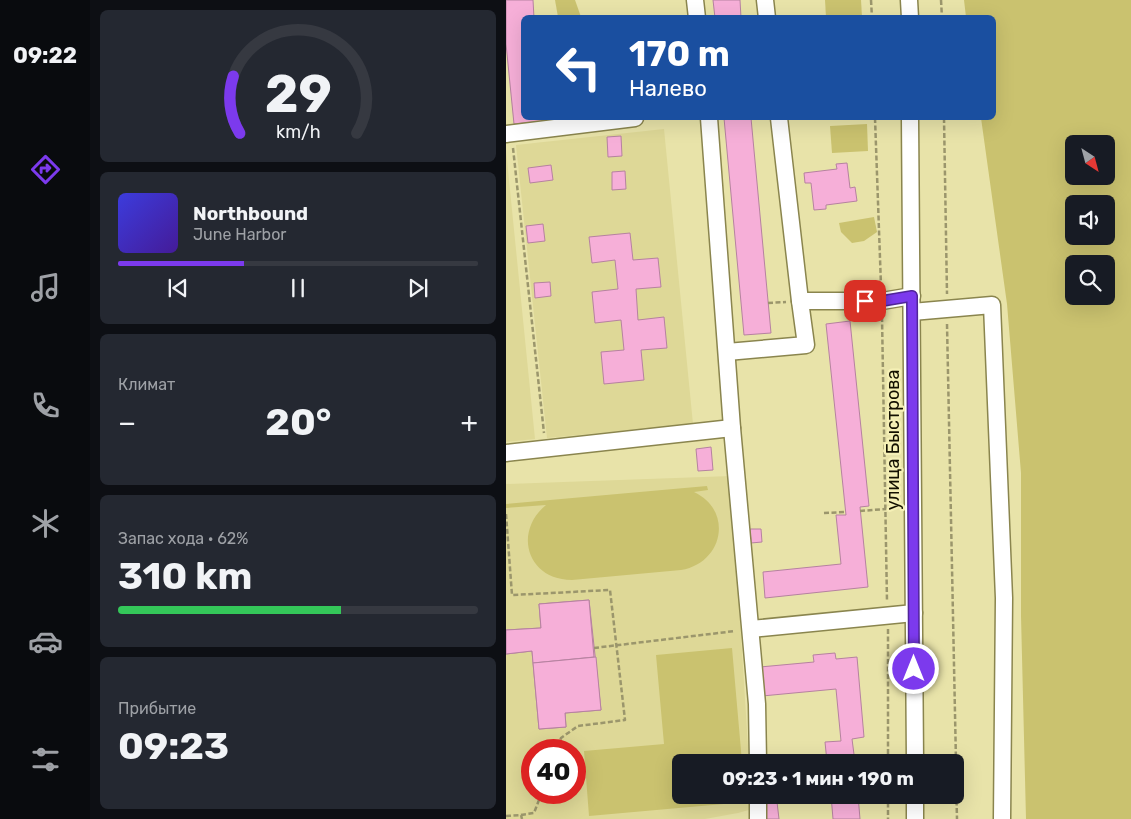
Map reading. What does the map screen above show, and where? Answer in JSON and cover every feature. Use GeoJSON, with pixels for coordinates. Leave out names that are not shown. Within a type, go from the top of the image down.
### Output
{"type":"FeatureCollection","features":[{"type":"Feature","properties":{"kind":"street"},"geometry":{"type":"LineString","coordinates":[[695,0],[698,15]]}},
{"type":"Feature","properties":{"kind":"street"},"geometry":{"type":"LineString","coordinates":[[765,0],[767,15]]}},
{"type":"Feature","properties":{"kind":"street"},"geometry":{"type":"LineString","coordinates":[[910,0],[910,15]]}},
{"type":"Feature","properties":{"kind":"street"},"geometry":{"type":"LineString","coordinates":[[509,134],[618,120]]}},
{"type":"Feature","properties":{"kind":"street"},"geometry":{"type":"LineString","coordinates":[[709,120],[732,428],[757,704],[758,754]]}},
{"type":"Feature","properties":{"kind":"street"},"geometry":{"type":"LineString","coordinates":[[727,352],[806,345],[794,301],[779,120]]}},
{"type":"Feature","properties":{"kind":"street","name":"улица Быстрова"},"geometry":{"type":"LineString","coordinates":[[910,120],[915,754]]}},
{"type":"Feature","properties":{"kind":"street"},"geometry":{"type":"LineString","coordinates":[[794,301],[882,301],[947,309],[992,306],[1004,598],[1002,819]]}},
{"type":"Feature","properties":{"kind":"street"},"geometry":{"type":"LineString","coordinates":[[506,452],[732,428]]}},
{"type":"Feature","properties":{"kind":"street"},"geometry":{"type":"LineString","coordinates":[[751,629],[914,614]]}},
{"type":"Feature","properties":{"kind":"street"},"geometry":{"type":"LineString","coordinates":[[758,804],[758,819]]}},
{"type":"Feature","properties":{"kind":"street"},"geometry":{"type":"LineString","coordinates":[[915,804],[915,819]]}},
{"type":"Feature","properties":{"kind":"path"},"geometry":{"type":"LineString","coordinates":[[871,0],[872,15]]}},
{"type":"Feature","properties":{"kind":"path"},"geometry":{"type":"LineString","coordinates":[[941,0],[942,15]]}},
{"type":"Feature","properties":{"kind":"path"},"geometry":{"type":"LineString","coordinates":[[875,120],[882,301],[888,615],[888,754]]}},
{"type":"Feature","properties":{"kind":"path"},"geometry":{"type":"LineString","coordinates":[[944,120],[956,754]]}},
{"type":"Feature","properties":{"kind":"path"},"geometry":{"type":"LineString","coordinates":[[509,134],[545,449]]}},
{"type":"Feature","properties":{"kind":"path"},"geometry":{"type":"LineString","coordinates":[[768,303],[794,301]]}},
{"type":"Feature","properties":{"kind":"path"},"geometry":{"type":"LineString","coordinates":[[860,511],[886,509]]}},
{"type":"Feature","properties":{"kind":"path"},"geometry":{"type":"LineString","coordinates":[[824,513],[845,512]]}},
{"type":"Feature","properties":{"kind":"path"},"geometry":{"type":"LineString","coordinates":[[506,514],[512,596],[610,590],[624,720],[578,726],[561,739]]}},
{"type":"Feature","properties":{"kind":"path"},"geometry":{"type":"LineString","coordinates":[[594,648],[751,629]]}},
{"type":"Feature","properties":{"kind":"path"},"geometry":{"type":"LineString","coordinates":[[506,816],[522,817],[534,813],[537,804]]}},
{"type":"Feature","properties":{"kind":"path"},"geometry":{"type":"LineString","coordinates":[[888,804],[888,819]]}},
{"type":"Feature","properties":{"kind":"path"},"geometry":{"type":"LineString","coordinates":[[957,804],[957,819]]}},
{"type":"Feature","properties":{"kind":"shaded area"},"geometry":{"type":"Polygon","coordinates":[[[555,0],[575,0],[580,15],[558,15],[555,0]]]}},
{"type":"Feature","properties":{"kind":"shaded area"},"geometry":{"type":"Polygon","coordinates":[[[825,0],[861,0],[862,15],[826,15],[825,0]]]}},
{"type":"Feature","properties":{"kind":"shaded area"},"geometry":{"type":"Polygon","coordinates":[[[964,0],[1131,0],[1131,819],[1026,819],[1021,616],[1021,473],[1007,304],[981,120],[996,120],[996,15],[966,15],[964,0]]]}},
{"type":"Feature","properties":{"kind":"shaded area"},"geometry":{"type":"Polygon","coordinates":[[[867,124],[868,151],[832,153],[830,126],[867,124]]]}},
{"type":"Feature","properties":{"kind":"shaded area"},"geometry":{"type":"Polygon","coordinates":[[[664,129],[693,424],[547,438],[516,145],[664,129]]]}},
{"type":"Feature","properties":{"kind":"shaded area"},"geometry":{"type":"Polygon","coordinates":[[[506,150],[535,439],[506,442],[506,150]]]}},
{"type":"Feature","properties":{"kind":"shaded area"},"geometry":{"type":"Polygon","coordinates":[[[874,217],[877,232],[864,241],[852,243],[841,232],[839,223],[874,217]]]}},
{"type":"Feature","properties":{"kind":"shaded area"},"geometry":{"type":"Polygon","coordinates":[[[731,476],[748,754],[672,754],[672,804],[752,804],[752,809],[705,819],[506,819],[506,484],[731,476]]]}},
{"type":"Feature","properties":{"kind":"shaded area"},"geometry":{"type":"Polygon","coordinates":[[[707,486],[708,490],[694,492],[707,501],[715,511],[719,523],[718,536],[714,547],[706,558],[695,565],[681,570],[572,580],[557,578],[544,572],[535,563],[530,553],[528,541],[530,528],[536,516],[546,505],[506,508],[506,504],[707,486]]]}},
{"type":"Feature","properties":{"kind":"shaded area"},"geometry":{"type":"Polygon","coordinates":[[[732,648],[741,754],[672,754],[672,804],[724,804],[589,816],[586,751],[664,744],[656,655],[732,648]]]}},
{"type":"Feature","properties":{"kind":"building"},"geometry":{"type":"Polygon","coordinates":[[[506,0],[533,0],[534,15],[521,15],[521,120],[544,121],[514,124],[506,44],[506,0]]]}},
{"type":"Feature","properties":{"kind":"building"},"geometry":{"type":"Polygon","coordinates":[[[713,0],[740,0],[741,15],[715,15],[713,0]]]}},
{"type":"Feature","properties":{"kind":"building"},"geometry":{"type":"Polygon","coordinates":[[[724,120],[751,120],[771,333],[744,335],[724,120]]]}},
{"type":"Feature","properties":{"kind":"building"},"geometry":{"type":"Polygon","coordinates":[[[621,136],[622,156],[608,157],[607,137],[621,136]]]}},
{"type":"Feature","properties":{"kind":"building"},"geometry":{"type":"Polygon","coordinates":[[[847,163],[850,188],[855,187],[857,201],[826,205],[826,209],[814,210],[811,183],[805,183],[804,173],[837,169],[836,164],[847,163]]]}},
{"type":"Feature","properties":{"kind":"building"},"geometry":{"type":"Polygon","coordinates":[[[551,165],[553,180],[530,183],[528,168],[551,165]]]}},
{"type":"Feature","properties":{"kind":"building"},"geometry":{"type":"Polygon","coordinates":[[[625,171],[626,189],[612,190],[612,172],[625,171]]]}},
{"type":"Feature","properties":{"kind":"building"},"geometry":{"type":"Polygon","coordinates":[[[543,224],[545,241],[528,243],[526,226],[543,224]]]}},
{"type":"Feature","properties":{"kind":"building"},"geometry":{"type":"Polygon","coordinates":[[[630,233],[633,260],[658,258],[661,287],[636,289],[638,320],[664,317],[667,348],[641,350],[644,380],[604,384],[601,352],[624,350],[621,320],[595,323],[592,292],[618,289],[615,260],[592,263],[589,237],[630,233]]]}},
{"type":"Feature","properties":{"kind":"building"},"geometry":{"type":"Polygon","coordinates":[[[550,282],[551,296],[535,298],[534,283],[550,282]]]}},
{"type":"Feature","properties":{"kind":"building"},"geometry":{"type":"Polygon","coordinates":[[[850,321],[869,506],[860,507],[868,587],[765,598],[763,572],[841,564],[836,515],[846,515],[826,324],[850,321]]]}},
{"type":"Feature","properties":{"kind":"building"},"geometry":{"type":"Polygon","coordinates":[[[711,447],[713,470],[698,471],[696,449],[711,447]]]}},
{"type":"Feature","properties":{"kind":"building"},"geometry":{"type":"Polygon","coordinates":[[[750,529],[761,529],[762,542],[751,543],[750,529]]]}},
{"type":"Feature","properties":{"kind":"building"},"geometry":{"type":"Polygon","coordinates":[[[589,600],[601,710],[565,713],[566,727],[539,729],[532,651],[506,654],[506,630],[541,628],[539,604],[589,600]]]}},
{"type":"Feature","properties":{"kind":"building"},"geometry":{"type":"Polygon","coordinates":[[[589,600],[594,657],[533,663],[532,651],[506,654],[506,630],[541,628],[539,604],[589,600]]]}},
{"type":"Feature","properties":{"kind":"building"},"geometry":{"type":"Polygon","coordinates":[[[835,653],[836,659],[857,657],[864,737],[852,739],[854,754],[826,754],[825,742],[841,741],[836,689],[762,696],[760,667],[814,662],[813,655],[835,653]]]}},
{"type":"Feature","properties":{"kind":"building"},"geometry":{"type":"Polygon","coordinates":[[[596,657],[601,710],[565,713],[566,727],[539,729],[533,663],[596,657]]]}},
{"type":"Feature","properties":{"kind":"building"},"geometry":{"type":"Polygon","coordinates":[[[762,804],[777,804],[779,819],[764,819],[762,804]]]}},
{"type":"Feature","properties":{"kind":"building"},"geometry":{"type":"Polygon","coordinates":[[[832,804],[859,804],[860,819],[833,819],[832,804]]]}},
{"type":"Feature","properties":{"kind":"route"},"geometry":{"type":"LineString","coordinates":[[865,301],[882,301],[912,296],[914,669]]}}]}
